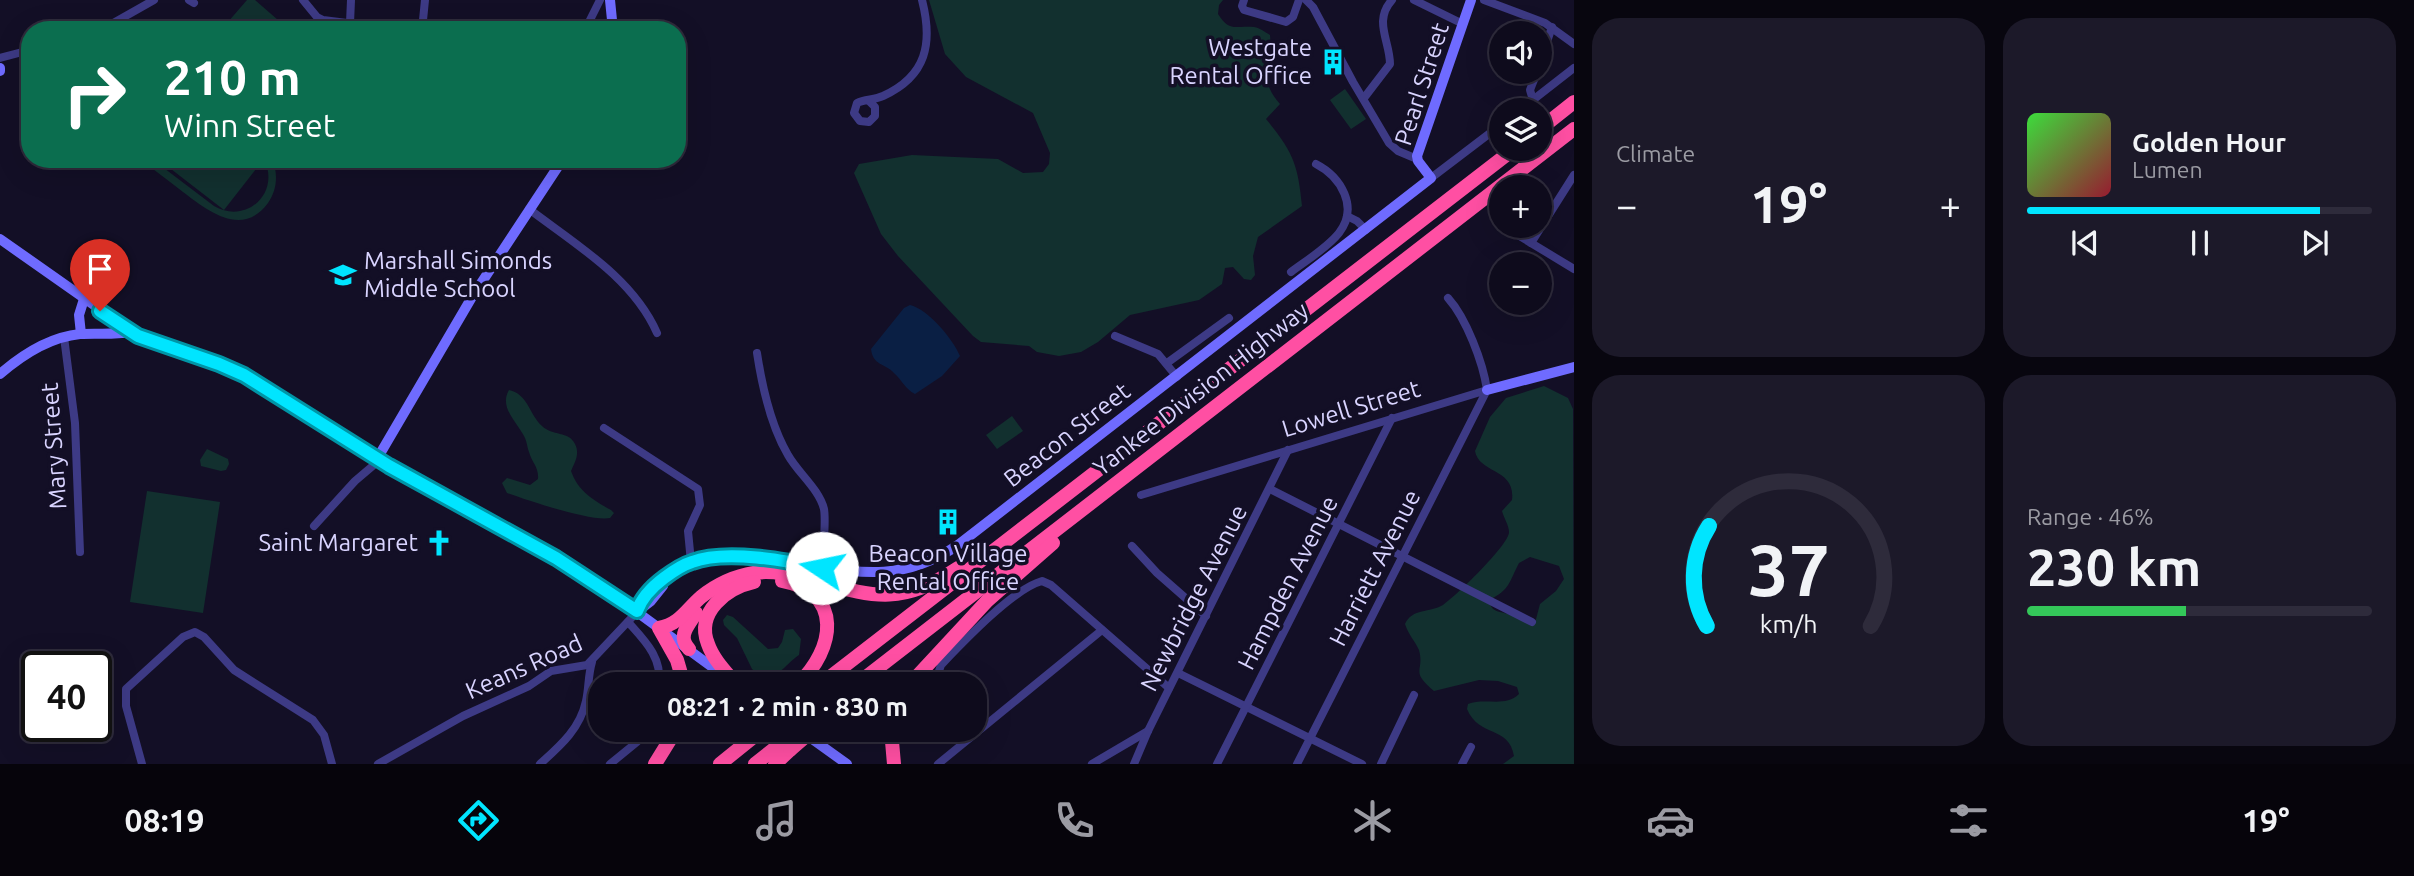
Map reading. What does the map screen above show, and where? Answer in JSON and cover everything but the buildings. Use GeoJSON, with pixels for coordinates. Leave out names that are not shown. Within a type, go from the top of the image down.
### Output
{"type":"FeatureCollection","features":[{"type":"Feature","properties":{"kind":"highway"},"geometry":{"type":"LineString","coordinates":[[1552,119],[1574,102]]}},
{"type":"Feature","properties":{"kind":"highway","name":"Yankee Division Highway"},"geometry":{"type":"LineString","coordinates":[[873,672],[1574,129]]}},
{"type":"Feature","properties":{"kind":"highway","name":"Yankee Division Highway"},"geometry":{"type":"LineString","coordinates":[[837,672],[1498,161]]}},
{"type":"Feature","properties":{"kind":"highway"},"geometry":{"type":"LineString","coordinates":[[920,672],[987,601],[1156,453]]}},
{"type":"Feature","properties":{"kind":"highway"},"geometry":{"type":"LineString","coordinates":[[680,672],[677,660],[659,628],[679,621],[698,600],[719,585],[747,574],[770,572],[793,575],[872,595],[904,594],[943,578],[1037,517]]}},
{"type":"Feature","properties":{"kind":"highway"},"geometry":{"type":"LineString","coordinates":[[726,672],[707,642],[705,631],[708,616],[718,600],[729,591],[750,583],[770,580],[790,583],[806,591],[818,602],[827,621],[824,649],[809,672]]}},
{"type":"Feature","properties":{"kind":"highway"},"geometry":{"type":"LineString","coordinates":[[689,649],[683,641],[684,632],[704,601],[719,585]]}},
{"type":"Feature","properties":{"kind":"highway"},"geometry":{"type":"LineString","coordinates":[[655,764],[669,742]]}},
{"type":"Feature","properties":{"kind":"highway"},"geometry":{"type":"LineString","coordinates":[[718,764],[738,742]]}},
{"type":"Feature","properties":{"kind":"highway"},"geometry":{"type":"LineString","coordinates":[[718,764],[746,742]]}},
{"type":"Feature","properties":{"kind":"highway"},"geometry":{"type":"LineString","coordinates":[[775,764],[789,742]]}},
{"type":"Feature","properties":{"kind":"highway"},"geometry":{"type":"LineString","coordinates":[[755,764],[793,742]]}},
{"type":"Feature","properties":{"kind":"highway"},"geometry":{"type":"LineString","coordinates":[[892,742],[894,764]]}},
{"type":"Feature","properties":{"kind":"street"},"geometry":{"type":"LineString","coordinates":[[117,21],[154,0]]}},
{"type":"Feature","properties":{"kind":"street"},"geometry":{"type":"LineString","coordinates":[[303,0],[320,19],[335,21]]}},
{"type":"Feature","properties":{"kind":"street"},"geometry":{"type":"LineString","coordinates":[[350,21],[351,0]]}},
{"type":"Feature","properties":{"kind":"street"},"geometry":{"type":"LineString","coordinates":[[423,21],[425,0]]}},
{"type":"Feature","properties":{"kind":"street"},"geometry":{"type":"LineString","coordinates":[[590,21],[600,0]]}},
{"type":"Feature","properties":{"kind":"street"},"geometry":{"type":"LineString","coordinates":[[610,0],[611,21]]}},
{"type":"Feature","properties":{"kind":"street"},"geometry":{"type":"LineString","coordinates":[[869,101],[904,83],[922,62],[928,35],[922,0]]}},
{"type":"Feature","properties":{"kind":"street"},"geometry":{"type":"LineString","coordinates":[[1244,0],[1244,9],[1284,22],[1292,19],[1299,0]]}},
{"type":"Feature","properties":{"kind":"street"},"geometry":{"type":"LineString","coordinates":[[1306,0],[1312,6],[1391,145],[1417,159]]}},
{"type":"Feature","properties":{"kind":"street"},"geometry":{"type":"LineString","coordinates":[[1364,98],[1390,62],[1381,23],[1387,5],[1392,0]]}},
{"type":"Feature","properties":{"kind":"street"},"geometry":{"type":"LineString","coordinates":[[1414,0],[1427,3],[1463,24]]}},
{"type":"Feature","properties":{"kind":"street","name":"Pearl Street"},"geometry":{"type":"LineString","coordinates":[[1431,178],[1417,159],[1471,0]]}},
{"type":"Feature","properties":{"kind":"street"},"geometry":{"type":"LineString","coordinates":[[1483,0],[1537,21]]}},
{"type":"Feature","properties":{"kind":"street"},"geometry":{"type":"LineString","coordinates":[[1552,27],[1574,44]]}},
{"type":"Feature","properties":{"kind":"street"},"geometry":{"type":"LineString","coordinates":[[0,58],[21,53]]}},
{"type":"Feature","properties":{"kind":"street"},"geometry":{"type":"LineString","coordinates":[[1536,98],[1574,68]]}},
{"type":"Feature","properties":{"kind":"street"},"geometry":{"type":"LineString","coordinates":[[1431,178],[1489,134]]}},
{"type":"Feature","properties":{"kind":"street"},"geometry":{"type":"LineString","coordinates":[[1291,272],[1336,236],[1347,216],[1348,203],[1344,191],[1331,175],[1316,164]]}},
{"type":"Feature","properties":{"kind":"street"},"geometry":{"type":"LineString","coordinates":[[314,526],[355,481],[375,464],[471,297],[557,168]]}},
{"type":"Feature","properties":{"kind":"street"},"geometry":{"type":"LineString","coordinates":[[1531,243],[1574,175]]}},
{"type":"Feature","properties":{"kind":"street","name":"Beacon Street"},"geometry":{"type":"LineString","coordinates":[[637,611],[645,595],[691,562],[720,558],[757,558],[843,572],[884,573],[914,568],[943,556],[1431,178]]}},
{"type":"Feature","properties":{"kind":"street"},"geometry":{"type":"LineString","coordinates":[[529,209],[610,271],[642,305],[657,333]]}},
{"type":"Feature","properties":{"kind":"street"},"geometry":{"type":"LineString","coordinates":[[1347,216],[1356,220],[1366,230]]}},
{"type":"Feature","properties":{"kind":"street"},"geometry":{"type":"LineString","coordinates":[[1523,238],[1574,269]]}},
{"type":"Feature","properties":{"kind":"street"},"geometry":{"type":"LineString","coordinates":[[0,239],[131,332],[239,373],[377,458],[535,546],[637,611],[720,672]]}},
{"type":"Feature","properties":{"kind":"street"},"geometry":{"type":"LineString","coordinates":[[1448,298],[1460,312],[1487,390]]}},
{"type":"Feature","properties":{"kind":"street"},"geometry":{"type":"LineString","coordinates":[[81,334],[79,315],[84,299]]}},
{"type":"Feature","properties":{"kind":"street"},"geometry":{"type":"LineString","coordinates":[[1167,363],[1229,318]]}},
{"type":"Feature","properties":{"kind":"street"},"geometry":{"type":"LineString","coordinates":[[0,374],[31,352],[64,337],[131,332]]}},
{"type":"Feature","properties":{"kind":"street"},"geometry":{"type":"LineString","coordinates":[[1115,336],[1153,351],[1167,363],[1177,377]]}},
{"type":"Feature","properties":{"kind":"street","name":"Mary Street"},"geometry":{"type":"LineString","coordinates":[[64,337],[75,423],[80,552]]}},
{"type":"Feature","properties":{"kind":"street"},"geometry":{"type":"LineString","coordinates":[[757,353],[770,408],[783,446],[824,510],[822,568]]}},
{"type":"Feature","properties":{"kind":"street","name":"Lowell Street"},"geometry":{"type":"LineString","coordinates":[[1141,495],[1392,418],[1574,366]]}},
{"type":"Feature","properties":{"kind":"street","name":"Harriett Avenue"},"geometry":{"type":"LineString","coordinates":[[1297,764],[1487,390]]}},
{"type":"Feature","properties":{"kind":"street","name":"Hampden Avenue"},"geometry":{"type":"LineString","coordinates":[[1217,764],[1392,418]]}},
{"type":"Feature","properties":{"kind":"street"},"geometry":{"type":"LineString","coordinates":[[604,428],[698,489],[700,503],[688,531],[691,562]]}},
{"type":"Feature","properties":{"kind":"street","name":"Newbridge Avenue"},"geometry":{"type":"LineString","coordinates":[[1134,764],[1288,450]]}},
{"type":"Feature","properties":{"kind":"street"},"geometry":{"type":"LineString","coordinates":[[1270,489],[1532,622]]}},
{"type":"Feature","properties":{"kind":"street"},"geometry":{"type":"LineString","coordinates":[[1132,546],[1157,573],[1206,616]]}},
{"type":"Feature","properties":{"kind":"street"},"geometry":{"type":"LineString","coordinates":[[939,672],[944,662],[1013,598],[1026,587],[1042,581],[1051,585],[1169,688]]}},
{"type":"Feature","properties":{"kind":"street","name":"Keans Road"},"geometry":{"type":"LineString","coordinates":[[378,764],[455,720],[530,686],[551,671],[582,667],[593,660],[637,611]]}},
{"type":"Feature","properties":{"kind":"street"},"geometry":{"type":"LineString","coordinates":[[628,622],[655,655],[659,672]]}},
{"type":"Feature","properties":{"kind":"street"},"geometry":{"type":"LineString","coordinates":[[938,764],[1102,630]]}},
{"type":"Feature","properties":{"kind":"street"},"geometry":{"type":"LineString","coordinates":[[142,764],[126,706],[127,688],[183,637],[195,632],[204,637],[234,670],[313,720],[324,735],[332,764]]}},
{"type":"Feature","properties":{"kind":"street"},"geometry":{"type":"LineString","coordinates":[[540,764],[578,723],[584,709],[593,660]]}},
{"type":"Feature","properties":{"kind":"street"},"geometry":{"type":"LineString","coordinates":[[1178,673],[1362,764]]}},
{"type":"Feature","properties":{"kind":"street"},"geometry":{"type":"LineString","coordinates":[[1381,764],[1414,695]]}},
{"type":"Feature","properties":{"kind":"street"},"geometry":{"type":"LineString","coordinates":[[1092,764],[1148,731]]}},
{"type":"Feature","properties":{"kind":"street"},"geometry":{"type":"LineString","coordinates":[[610,764],[637,742]]}},
{"type":"Feature","properties":{"kind":"street"},"geometry":{"type":"LineString","coordinates":[[816,742],[848,764]]}},
{"type":"Feature","properties":{"kind":"street"},"geometry":{"type":"LineString","coordinates":[[1462,764],[1471,747]]}},
{"type":"Feature","properties":{"kind":"green space"},"geometry":{"type":"Polygon","coordinates":[[[247,0],[255,0],[279,21],[229,21],[247,0]]]}},
{"type":"Feature","properties":{"kind":"green space"},"geometry":{"type":"Polygon","coordinates":[[[929,0],[1223,0],[1218,14],[1226,24],[1256,28],[1270,35],[1267,78],[1273,95],[1280,104],[1266,119],[1293,159],[1302,206],[1258,237],[1253,256],[1255,275],[1251,280],[1244,279],[1233,267],[1225,268],[1222,284],[1199,300],[1130,315],[1098,342],[1081,352],[1059,356],[1037,352],[1029,346],[981,342],[973,336],[898,256],[881,234],[854,173],[859,164],[912,155],[998,159],[1023,173],[1043,172],[1049,164],[1050,153],[1033,113],[966,77],[945,54],[929,0]]]}},
{"type":"Feature","properties":{"kind":"green space"},"geometry":{"type":"Polygon","coordinates":[[[1345,89],[1366,119],[1351,129],[1330,100],[1345,89]]]}},
{"type":"Feature","properties":{"kind":"green space"},"geometry":{"type":"Polygon","coordinates":[[[152,168],[164,168],[214,206],[226,211],[238,211],[248,208],[264,194],[268,183],[267,168],[275,168],[275,188],[271,198],[258,213],[247,219],[225,218],[203,207],[152,168]]]}},
{"type":"Feature","properties":{"kind":"green space"},"geometry":{"type":"Polygon","coordinates":[[[170,168],[257,168],[224,210],[170,168]]]}},
{"type":"Feature","properties":{"kind":"green space"},"geometry":{"type":"Polygon","coordinates":[[[1544,386],[1568,398],[1573,409],[1574,764],[1503,764],[1514,756],[1511,746],[1500,735],[1479,724],[1467,709],[1468,704],[1474,702],[1513,698],[1519,694],[1517,687],[1498,681],[1479,680],[1434,691],[1420,675],[1419,650],[1405,624],[1412,615],[1443,605],[1449,600],[1480,570],[1507,538],[1509,530],[1502,511],[1512,500],[1512,490],[1503,476],[1483,464],[1475,451],[1490,417],[1506,398],[1544,386]],[[1530,557],[1519,563],[1505,589],[1489,600],[1492,607],[1532,625],[1540,604],[1556,591],[1564,579],[1559,566],[1530,557]]]}},
{"type":"Feature","properties":{"kind":"green space"},"geometry":{"type":"Polygon","coordinates":[[[509,390],[524,400],[542,426],[572,440],[577,451],[571,471],[574,478],[587,494],[614,513],[610,518],[575,514],[507,493],[502,483],[507,478],[530,485],[538,479],[525,438],[507,408],[506,396],[509,390]]]}},
{"type":"Feature","properties":{"kind":"green space"},"geometry":{"type":"Polygon","coordinates":[[[1012,416],[1023,431],[997,449],[986,435],[1012,416]]]}},
{"type":"Feature","properties":{"kind":"green space"},"geometry":{"type":"Polygon","coordinates":[[[207,449],[228,459],[226,470],[201,466],[200,460],[207,449]]]}},
{"type":"Feature","properties":{"kind":"green space"},"geometry":{"type":"Polygon","coordinates":[[[147,491],[220,502],[203,613],[130,602],[147,491]]]}},
{"type":"Feature","properties":{"kind":"green space"},"geometry":{"type":"Polygon","coordinates":[[[727,615],[733,617],[768,649],[778,648],[785,630],[793,629],[801,639],[799,655],[780,672],[756,672],[737,638],[724,625],[723,620],[727,615]]]}},
{"type":"Feature","properties":{"kind":"water"},"geometry":{"type":"Polygon","coordinates":[[[910,305],[924,312],[939,326],[960,356],[942,376],[915,394],[891,370],[874,359],[871,349],[904,308],[910,305]]]}},
{"type":"Feature","properties":{"kind":"place","name":"Westgate Rental Office"},"geometry":{"type":"Point","coordinates":[1333,62]}},
{"type":"Feature","properties":{"kind":"place","name":"Marshall Simonds Middle School"},"geometry":{"type":"Point","coordinates":[343,275]}},
{"type":"Feature","properties":{"kind":"place","name":"Beacon Village Rental Office"},"geometry":{"type":"Point","coordinates":[948,522]}},
{"type":"Feature","properties":{"kind":"place","name":"Saint Margaret"},"geometry":{"type":"Point","coordinates":[439,543]}},
{"type":"Feature","properties":{"kind":"route"},"geometry":{"type":"LineString","coordinates":[[100,311],[138,336],[244,375],[389,466],[556,558],[637,611],[640,601],[655,585],[695,561],[757,558],[822,568]]}}]}
